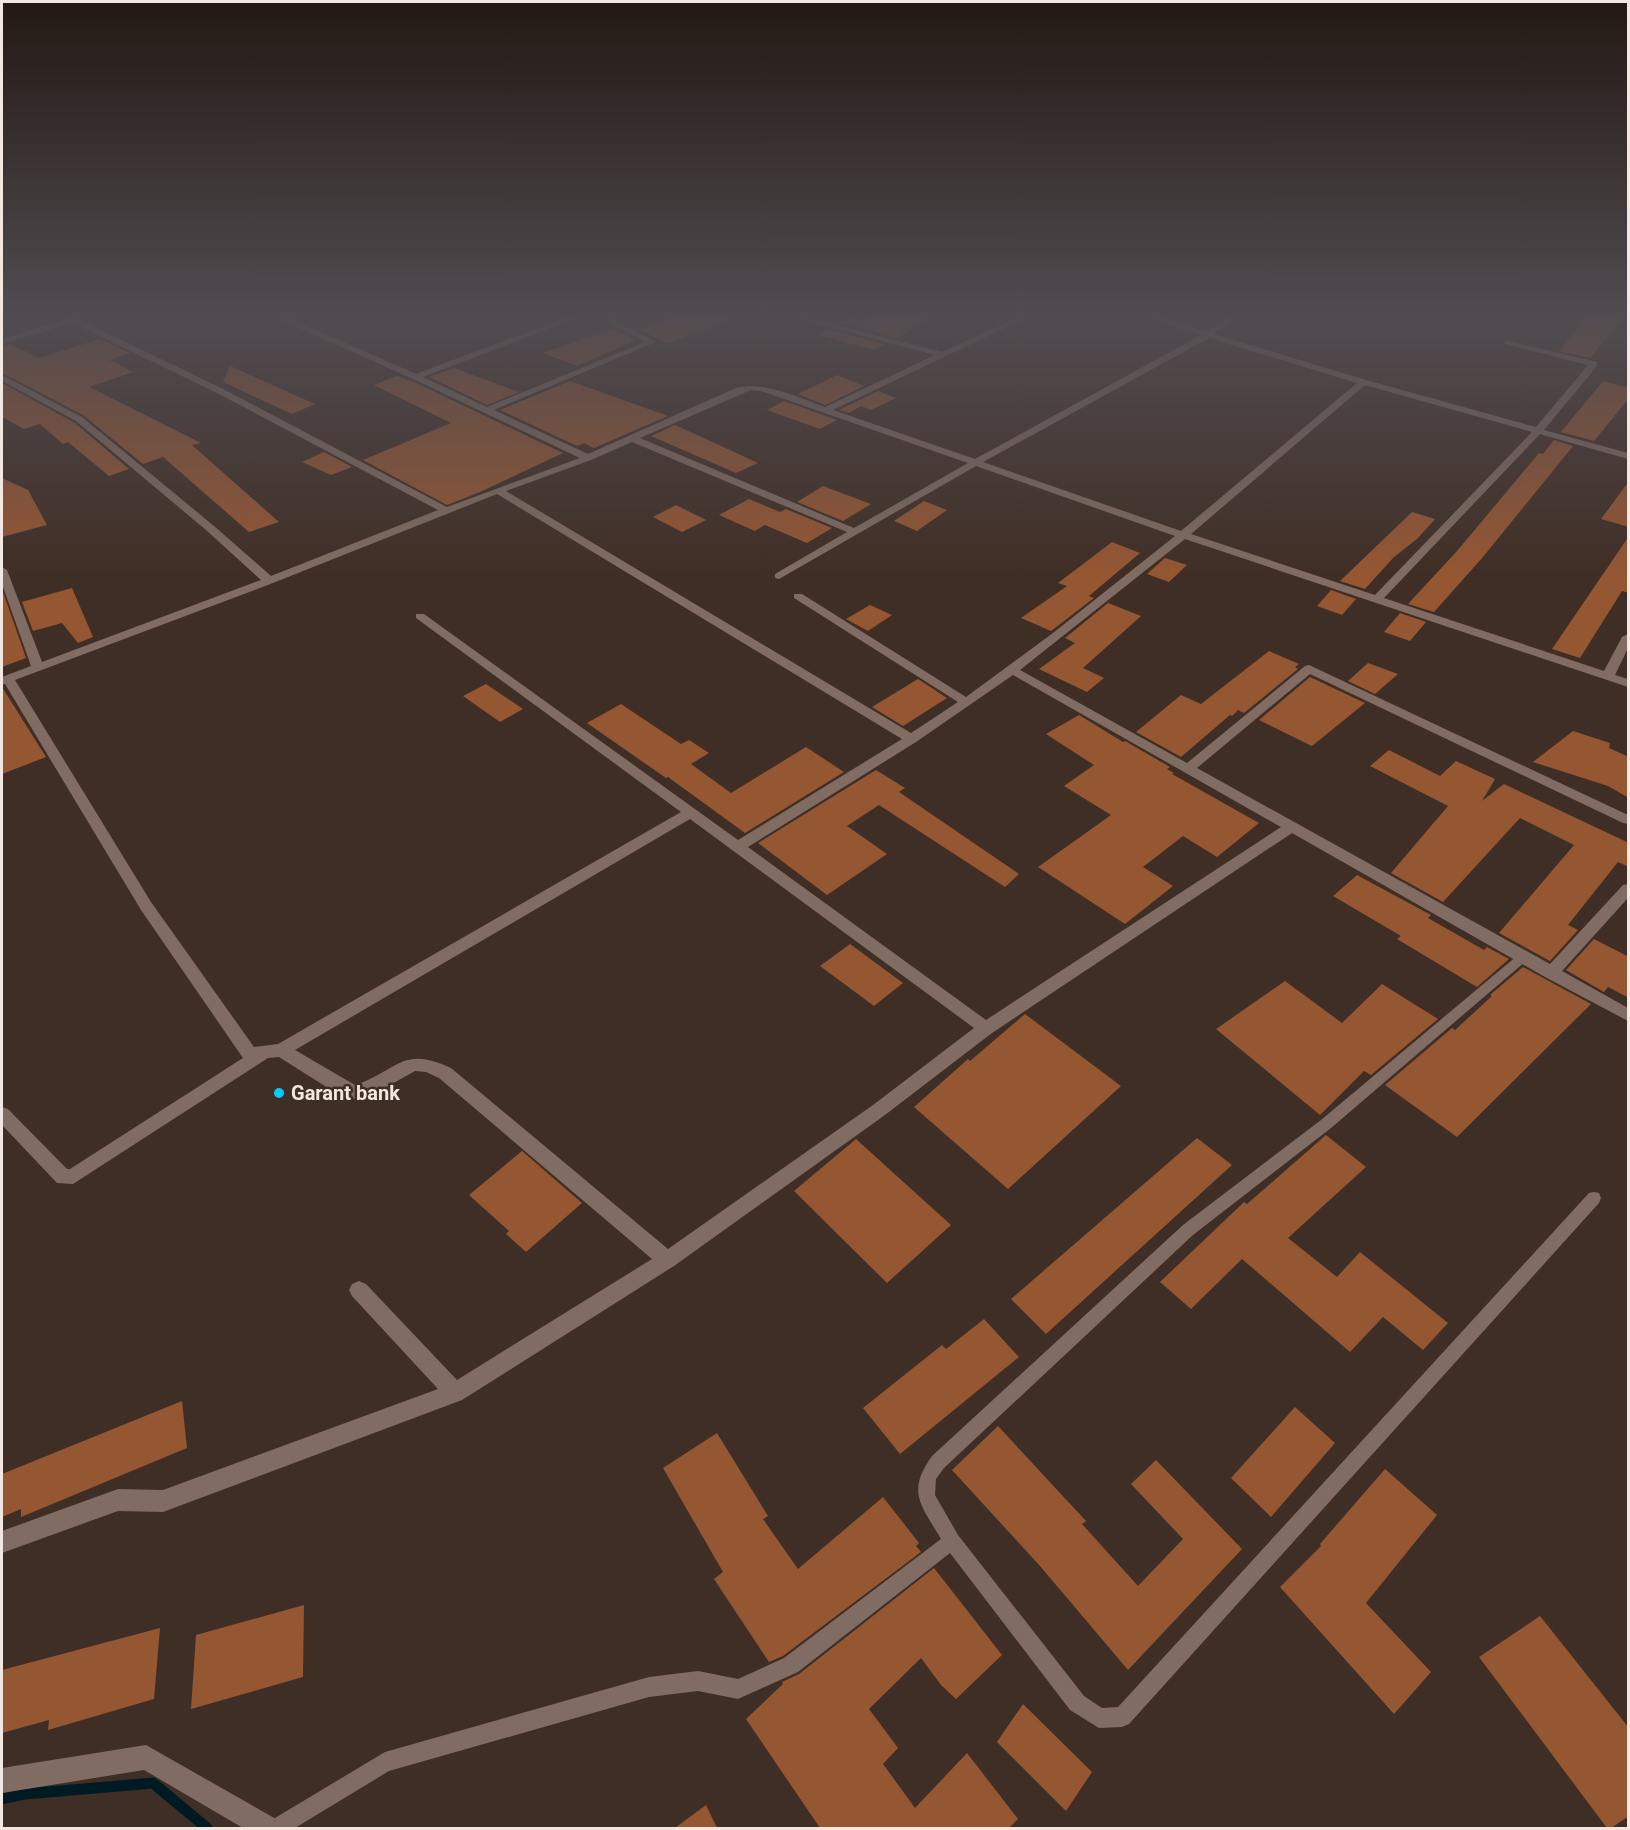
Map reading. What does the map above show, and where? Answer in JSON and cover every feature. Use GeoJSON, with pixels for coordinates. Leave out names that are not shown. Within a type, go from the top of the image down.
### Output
{"type":"FeatureCollection","features":[{"type":"Feature","properties":{"kind":"street"},"geometry":{"type":"LineString","coordinates":[[50,403],[79,419],[184,506],[269,581]]}},
{"type":"Feature","properties":{"kind":"street"},"geometry":{"type":"LineString","coordinates":[[244,403],[447,511]]}},
{"type":"Feature","properties":{"kind":"street"},"geometry":{"type":"LineString","coordinates":[[473,403],[588,458]]}},
{"type":"Feature","properties":{"kind":"street"},"geometry":{"type":"LineString","coordinates":[[487,410],[503,403]]}},
{"type":"Feature","properties":{"kind":"street"},"geometry":{"type":"LineString","coordinates":[[690,813],[281,1050],[250,1054],[146,906],[5,680],[37,666],[269,581],[498,490],[588,458],[709,403]]}},
{"type":"Feature","properties":{"kind":"street"},"geometry":{"type":"LineString","coordinates":[[806,403],[1184,535],[1629,683]]}},
{"type":"Feature","properties":{"kind":"street"},"geometry":{"type":"LineString","coordinates":[[825,410],[839,403]]}},
{"type":"Feature","properties":{"kind":"street"},"geometry":{"type":"LineString","coordinates":[[779,576],[1083,403]]}},
{"type":"Feature","properties":{"kind":"street"},"geometry":{"type":"LineString","coordinates":[[738,847],[911,739],[1012,670],[1184,535],[1338,403]]}},
{"type":"Feature","properties":{"kind":"street"},"geometry":{"type":"LineString","coordinates":[[1439,403],[1629,456]]}},
{"type":"Feature","properties":{"kind":"street"},"geometry":{"type":"LineString","coordinates":[[1378,598],[1538,431],[1561,403]]}},
{"type":"Feature","properties":{"kind":"street"},"geometry":{"type":"LineString","coordinates":[[631,438],[855,532]]}},
{"type":"Feature","properties":{"kind":"street"},"geometry":{"type":"LineString","coordinates":[[498,490],[911,739]]}},
{"type":"Feature","properties":{"kind":"street"},"geometry":{"type":"LineString","coordinates":[[2,570],[37,666]]}},
{"type":"Feature","properties":{"kind":"street"},"geometry":{"type":"LineString","coordinates":[[798,596],[966,702]]}},
{"type":"Feature","properties":{"kind":"street"},"geometry":{"type":"LineString","coordinates":[[420,616],[986,1028]]}},
{"type":"Feature","properties":{"kind":"street"},"geometry":{"type":"LineString","coordinates":[[1608,676],[1629,637]]}},
{"type":"Feature","properties":{"kind":"street"},"geometry":{"type":"LineString","coordinates":[[1188,769],[1309,669],[1629,820]]}},
{"type":"Feature","properties":{"kind":"street"},"geometry":{"type":"LineString","coordinates":[[1012,670],[1629,1016]]}},
{"type":"Feature","properties":{"kind":"street"},"geometry":{"type":"LineString","coordinates":[[2,1542],[118,1500],[163,1501],[455,1393],[667,1260],[879,1110],[986,1028],[1291,827]]}},
{"type":"Feature","properties":{"kind":"street"},"geometry":{"type":"LineString","coordinates":[[1551,973],[1629,889]]}},
{"type":"Feature","properties":{"kind":"street"},"geometry":{"type":"LineString","coordinates":[[281,1050],[342,1088],[355,1092],[375,1085],[413,1064],[428,1065],[445,1073],[667,1260]]}},
{"type":"Feature","properties":{"kind":"street"},"geometry":{"type":"LineString","coordinates":[[2,1114],[63,1177],[73,1176],[262,1054]]}},
{"type":"Feature","properties":{"kind":"street"},"geometry":{"type":"LineString","coordinates":[[359,1290],[455,1393]]}},
{"type":"Feature","properties":{"kind":"street"},"geometry":{"type":"LineString","coordinates":[[2,1781],[146,1756],[267,1828]]}},
{"type":"Feature","properties":{"kind":"lane"},"geometry":{"type":"LineString","coordinates":[[1522,958],[1326,1124],[1188,1230],[938,1462],[928,1476],[926,1497],[952,1541],[1077,1703],[1099,1718],[1122,1717],[1594,1198]]}},
{"type":"Feature","properties":{"kind":"lane"},"geometry":{"type":"LineString","coordinates":[[278,1828],[385,1762],[649,1687],[698,1681],[738,1689],[791,1665],[952,1541]]}},
{"type":"Feature","properties":{"kind":"building"},"geometry":{"type":"Polygon","coordinates":[[[2,403],[39,403],[75,423],[129,469],[109,476],[68,442],[63,444],[40,424],[24,429],[2,417],[2,403]]]}},
{"type":"Feature","properties":{"kind":"building"},"geometry":{"type":"Polygon","coordinates":[[[61,403],[122,403],[201,443],[192,445],[279,522],[249,532],[163,457],[143,464],[83,415],[61,403]]]}},
{"type":"Feature","properties":{"kind":"building"},"geometry":{"type":"Polygon","coordinates":[[[269,403],[315,404],[292,414],[269,403]]]}},
{"type":"Feature","properties":{"kind":"building"},"geometry":{"type":"Polygon","coordinates":[[[411,403],[459,403],[563,453],[447,505],[363,460],[451,423],[411,403]]]}},
{"type":"Feature","properties":{"kind":"building"},"geometry":{"type":"Polygon","coordinates":[[[516,403],[633,403],[668,416],[594,448],[584,443],[577,446],[500,410],[516,403]]]}},
{"type":"Feature","properties":{"kind":"building"},"geometry":{"type":"Polygon","coordinates":[[[779,403],[791,403],[837,420],[820,429],[767,410],[779,403]]]}},
{"type":"Feature","properties":{"kind":"building"},"geometry":{"type":"Polygon","coordinates":[[[853,403],[885,403],[871,410],[861,406],[849,413],[839,410],[853,403]]]}},
{"type":"Feature","properties":{"kind":"building"},"geometry":{"type":"Polygon","coordinates":[[[1585,403],[1625,403],[1594,441],[1561,432],[1585,403]]]}},
{"type":"Feature","properties":{"kind":"building"},"geometry":{"type":"Polygon","coordinates":[[[675,425],[758,463],[736,473],[651,436],[675,425]]]}},
{"type":"Feature","properties":{"kind":"building"},"geometry":{"type":"Polygon","coordinates":[[[1554,440],[1573,446],[1483,557],[1434,612],[1408,604],[1457,551],[1539,453],[1543,454],[1554,440]]]}},
{"type":"Feature","properties":{"kind":"building"},"geometry":{"type":"Polygon","coordinates":[[[324,452],[352,467],[331,475],[302,462],[324,452]]]}},
{"type":"Feature","properties":{"kind":"building"},"geometry":{"type":"Polygon","coordinates":[[[2,478],[28,490],[47,525],[2,537],[2,478]]]}},
{"type":"Feature","properties":{"kind":"building"},"geometry":{"type":"Polygon","coordinates":[[[1629,481],[1629,527],[1601,519],[1629,481]]]}},
{"type":"Feature","properties":{"kind":"building"},"geometry":{"type":"Polygon","coordinates":[[[823,486],[871,504],[843,521],[797,502],[823,486]]]}},
{"type":"Feature","properties":{"kind":"building"},"geometry":{"type":"Polygon","coordinates":[[[749,499],[780,512],[786,509],[832,528],[807,543],[765,525],[755,531],[719,515],[749,499]]]}},
{"type":"Feature","properties":{"kind":"building"},"geometry":{"type":"Polygon","coordinates":[[[924,501],[947,510],[917,531],[894,521],[924,501]]]}},
{"type":"Feature","properties":{"kind":"building"},"geometry":{"type":"Polygon","coordinates":[[[676,505],[706,520],[682,532],[653,517],[676,505]]]}},
{"type":"Feature","properties":{"kind":"building"},"geometry":{"type":"Polygon","coordinates":[[[1412,512],[1435,519],[1418,538],[1393,558],[1365,589],[1340,581],[1412,512]]]}},
{"type":"Feature","properties":{"kind":"building"},"geometry":{"type":"Polygon","coordinates":[[[1629,536],[1629,593],[1622,591],[1580,658],[1552,649],[1629,536]]]}},
{"type":"Feature","properties":{"kind":"building"},"geometry":{"type":"Polygon","coordinates":[[[1112,542],[1140,553],[1089,596],[1094,598],[1051,631],[1021,618],[1067,586],[1058,583],[1112,542]]]}},
{"type":"Feature","properties":{"kind":"building"},"geometry":{"type":"Polygon","coordinates":[[[1165,558],[1187,565],[1169,582],[1147,574],[1165,558]]]}},
{"type":"Feature","properties":{"kind":"building"},"geometry":{"type":"Polygon","coordinates":[[[72,588],[93,637],[78,643],[62,623],[33,631],[22,602],[72,588]]]}},
{"type":"Feature","properties":{"kind":"building"},"geometry":{"type":"Polygon","coordinates":[[[2,589],[26,658],[2,667],[2,589]]]}},
{"type":"Feature","properties":{"kind":"building"},"geometry":{"type":"Polygon","coordinates":[[[1331,590],[1356,599],[1342,615],[1317,606],[1331,590]]]}},
{"type":"Feature","properties":{"kind":"building"},"geometry":{"type":"Polygon","coordinates":[[[1108,603],[1141,616],[1083,668],[1104,678],[1087,692],[1039,669],[1075,643],[1065,638],[1108,603]]]}},
{"type":"Feature","properties":{"kind":"building"},"geometry":{"type":"Polygon","coordinates":[[[870,605],[892,615],[868,631],[846,619],[870,605]]]}},
{"type":"Feature","properties":{"kind":"building"},"geometry":{"type":"Polygon","coordinates":[[[1400,613],[1426,622],[1410,641],[1384,632],[1400,613]]]}},
{"type":"Feature","properties":{"kind":"building"},"geometry":{"type":"Polygon","coordinates":[[[1269,651],[1299,664],[1295,667],[1298,669],[1244,713],[1238,710],[1232,716],[1230,715],[1181,757],[1136,732],[1181,695],[1201,704],[1269,651]]]}},
{"type":"Feature","properties":{"kind":"building"},"geometry":{"type":"Polygon","coordinates":[[[1368,663],[1398,674],[1375,694],[1348,681],[1368,663]]]}},
{"type":"Feature","properties":{"kind":"building"},"geometry":{"type":"Polygon","coordinates":[[[1310,677],[1365,703],[1312,746],[1259,720],[1310,677]]]}},
{"type":"Feature","properties":{"kind":"building"},"geometry":{"type":"Polygon","coordinates":[[[918,679],[947,698],[903,726],[872,707],[918,679]]]}},
{"type":"Feature","properties":{"kind":"building"},"geometry":{"type":"Polygon","coordinates":[[[486,684],[523,709],[500,722],[463,696],[486,684]]]}},
{"type":"Feature","properties":{"kind":"building"},"geometry":{"type":"Polygon","coordinates":[[[2,687],[46,757],[2,774],[2,687]]]}},
{"type":"Feature","properties":{"kind":"building"},"geometry":{"type":"Polygon","coordinates":[[[621,704],[681,744],[689,740],[709,753],[691,764],[731,793],[806,747],[844,772],[745,833],[668,777],[666,778],[587,723],[621,704]]]}},
{"type":"Feature","properties":{"kind":"building"},"geometry":{"type":"Polygon","coordinates":[[[1079,715],[1170,767],[1167,769],[1174,773],[1172,774],[1259,823],[1217,857],[1183,836],[1143,867],[1173,886],[1125,924],[1038,867],[1111,815],[1064,786],[1094,765],[1046,734],[1079,715]]]}},
{"type":"Feature","properties":{"kind":"building"},"geometry":{"type":"Polygon","coordinates":[[[1573,731],[1610,743],[1609,748],[1629,757],[1629,798],[1608,786],[1533,762],[1573,731]]]}},
{"type":"Feature","properties":{"kind":"building"},"geometry":{"type":"Polygon","coordinates":[[[1389,750],[1440,776],[1456,761],[1495,779],[1482,801],[1504,784],[1629,843],[1629,867],[1618,862],[1568,925],[1578,930],[1550,961],[1499,933],[1574,845],[1520,818],[1443,902],[1391,873],[1448,806],[1370,766],[1389,750]]]}},
{"type":"Feature","properties":{"kind":"building"},"geometry":{"type":"Polygon","coordinates":[[[876,770],[905,788],[899,792],[1019,874],[1005,887],[879,805],[847,826],[887,854],[827,895],[758,843],[876,770]]]}},
{"type":"Feature","properties":{"kind":"building"},"geometry":{"type":"Polygon","coordinates":[[[1357,875],[1431,915],[1428,918],[1484,950],[1487,947],[1509,959],[1477,987],[1397,939],[1401,936],[1333,896],[1357,875]]]}},
{"type":"Feature","properties":{"kind":"building"},"geometry":{"type":"Polygon","coordinates":[[[1594,939],[1629,957],[1629,998],[1608,987],[1604,992],[1566,970],[1594,939]]]}},
{"type":"Feature","properties":{"kind":"building"},"geometry":{"type":"Polygon","coordinates":[[[850,944],[903,983],[874,1006],[820,966],[850,944]]]}},
{"type":"Feature","properties":{"kind":"building"},"geometry":{"type":"Polygon","coordinates":[[[1523,967],[1591,1004],[1457,1137],[1385,1085],[1452,1028],[1455,1030],[1492,996],[1490,995],[1523,967]]]}},
{"type":"Feature","properties":{"kind":"building"},"geometry":{"type":"Polygon","coordinates":[[[1285,981],[1342,1023],[1382,984],[1438,1019],[1371,1075],[1364,1071],[1320,1115],[1216,1029],[1285,981]]]}},
{"type":"Feature","properties":{"kind":"building"},"geometry":{"type":"Polygon","coordinates":[[[1025,1014],[1121,1086],[1008,1189],[914,1107],[968,1059],[970,1061],[1025,1014]]]}},
{"type":"Feature","properties":{"kind":"building"},"geometry":{"type":"Polygon","coordinates":[[[1326,1135],[1366,1167],[1288,1238],[1337,1277],[1360,1252],[1448,1323],[1423,1350],[1383,1317],[1350,1352],[1242,1259],[1191,1309],[1160,1282],[1244,1202],[1247,1204],[1326,1135]]]}},
{"type":"Feature","properties":{"kind":"building"},"geometry":{"type":"Polygon","coordinates":[[[1197,1138],[1232,1165],[1046,1334],[1011,1299],[1197,1138]]]}},
{"type":"Feature","properties":{"kind":"building"},"geometry":{"type":"Polygon","coordinates":[[[856,1139],[951,1225],[887,1283],[794,1191],[856,1139]]]}},
{"type":"Feature","properties":{"kind":"building"},"geometry":{"type":"Polygon","coordinates":[[[522,1151],[582,1203],[526,1252],[506,1234],[509,1231],[469,1195],[522,1151]]]}},
{"type":"Feature","properties":{"kind":"building"},"geometry":{"type":"Polygon","coordinates":[[[984,1319],[1019,1357],[900,1454],[863,1408],[942,1345],[946,1349],[984,1319]]]}},
{"type":"Feature","properties":{"kind":"building"},"geometry":{"type":"Polygon","coordinates":[[[182,1401],[187,1448],[21,1517],[21,1509],[2,1517],[2,1474],[182,1401]]]}},
{"type":"Feature","properties":{"kind":"building"},"geometry":{"type":"Polygon","coordinates":[[[1295,1407],[1335,1443],[1271,1517],[1231,1478],[1295,1407]]]}},
{"type":"Feature","properties":{"kind":"building"},"geometry":{"type":"Polygon","coordinates":[[[998,1426],[1086,1521],[1082,1524],[1138,1586],[1183,1539],[1131,1484],[1156,1460],[1242,1549],[1128,1670],[1040,1566],[952,1470],[998,1426]]]}},
{"type":"Feature","properties":{"kind":"building"},"geometry":{"type":"Polygon","coordinates":[[[717,1433],[768,1516],[763,1519],[798,1569],[883,1497],[919,1543],[916,1546],[921,1552],[783,1656],[769,1662],[714,1579],[723,1572],[663,1468],[717,1433]]]}},
{"type":"Feature","properties":{"kind":"building"},"geometry":{"type":"Polygon","coordinates":[[[1385,1469],[1437,1515],[1366,1603],[1431,1672],[1394,1714],[1280,1587],[1321,1546],[1320,1544],[1385,1469]]]}},
{"type":"Feature","properties":{"kind":"building"},"geometry":{"type":"Polygon","coordinates":[[[934,1568],[1002,1655],[956,1699],[941,1685],[921,1658],[869,1709],[898,1748],[883,1764],[915,1808],[967,1753],[1018,1819],[1009,1828],[820,1828],[746,1719],[783,1684],[782,1682],[799,1674],[934,1568]]]}},
{"type":"Feature","properties":{"kind":"building"},"geometry":{"type":"Polygon","coordinates":[[[304,1605],[303,1677],[191,1709],[196,1635],[304,1605]]]}},
{"type":"Feature","properties":{"kind":"building"},"geometry":{"type":"Polygon","coordinates":[[[1540,1616],[1629,1728],[1629,1816],[1611,1828],[1607,1828],[1479,1657],[1540,1616]]]}},
{"type":"Feature","properties":{"kind":"building"},"geometry":{"type":"Polygon","coordinates":[[[160,1628],[154,1699],[48,1730],[49,1720],[2,1733],[2,1670],[160,1628]]]}},
{"type":"Feature","properties":{"kind":"building"},"geometry":{"type":"Polygon","coordinates":[[[1023,1704],[1092,1772],[1066,1811],[997,1742],[1023,1704]]]}},
{"type":"Feature","properties":{"kind":"building"},"geometry":{"type":"Polygon","coordinates":[[[706,1805],[717,1828],[675,1828],[706,1805]]]}},
{"type":"Feature","properties":{"kind":"waterway"},"geometry":{"type":"LineString","coordinates":[[2,1799],[25,1794],[153,1783],[207,1828]]}},
{"type":"Feature","properties":{"kind":"place","name":"Garant bank"},"geometry":{"type":"Point","coordinates":[279,1093]}}]}
